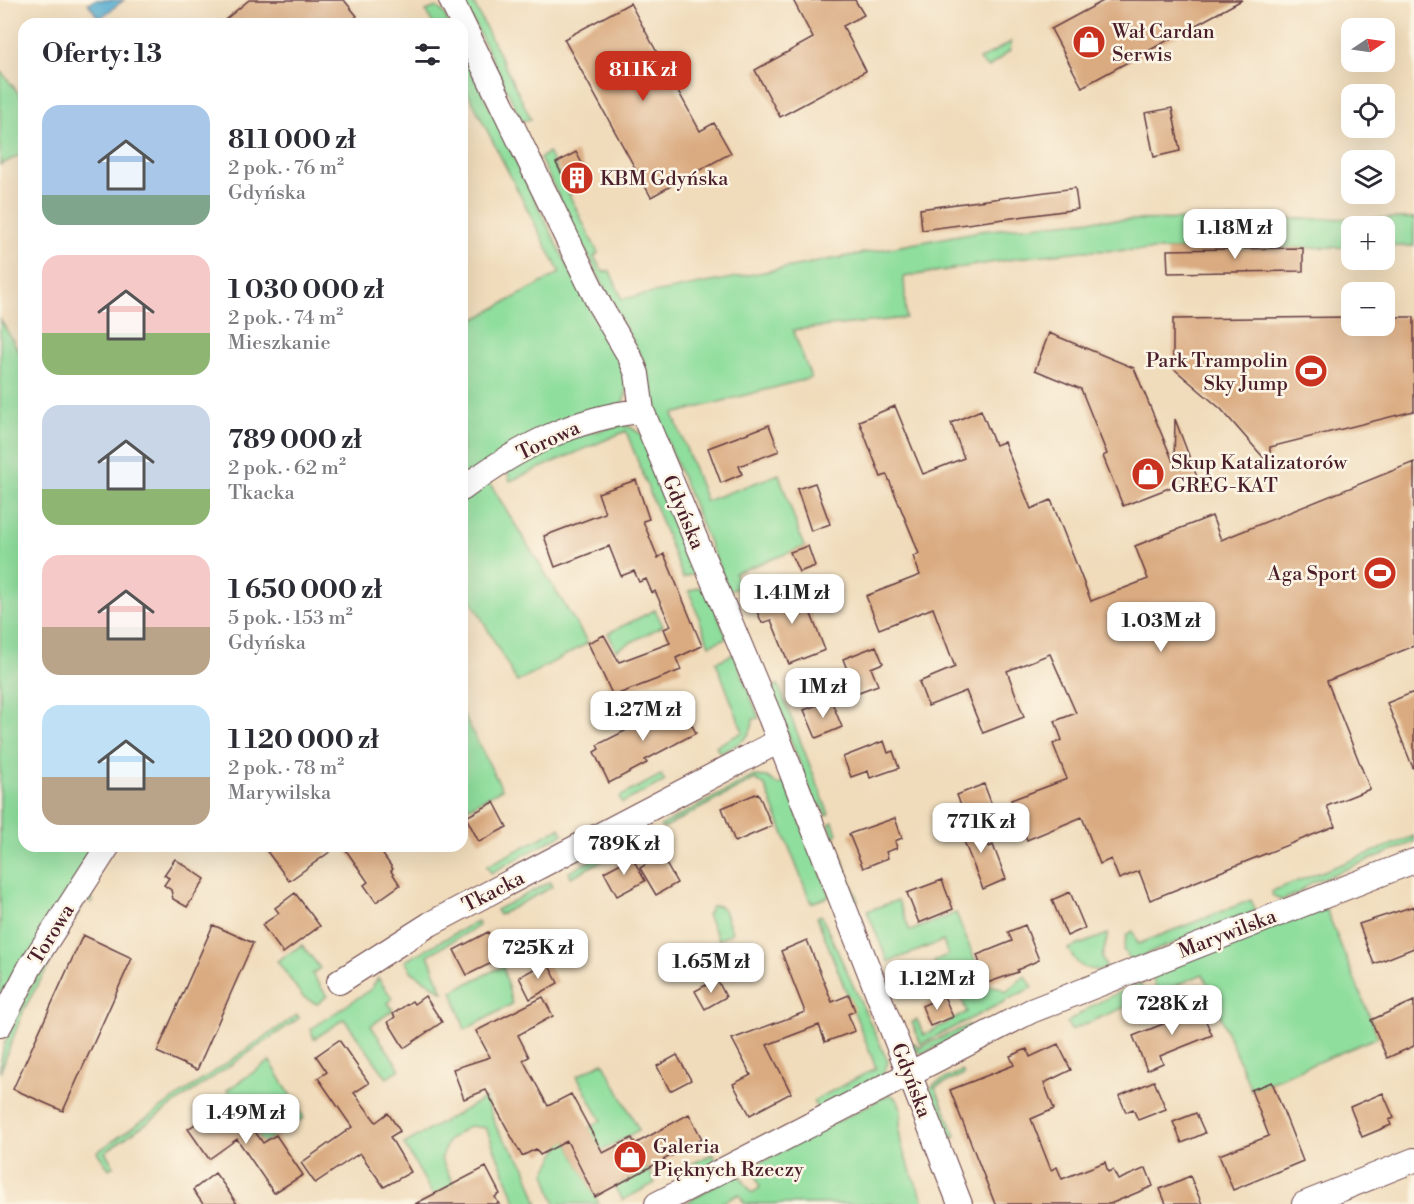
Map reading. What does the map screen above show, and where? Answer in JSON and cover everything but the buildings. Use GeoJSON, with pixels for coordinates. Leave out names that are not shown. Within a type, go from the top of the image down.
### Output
{"type":"FeatureCollection","features":[{"type":"Feature","properties":{"kind":"street","name":"Gdyńska"},"geometry":{"type":"LineString","coordinates":[[451,0],[460,18]]}},
{"type":"Feature","properties":{"kind":"street","name":"Gdyńska"},"geometry":{"type":"LineString","coordinates":[[468,35],[600,306],[630,357],[637,374],[642,411],[779,741],[960,1204]]}},
{"type":"Feature","properties":{"kind":"street","name":"Torowa"},"geometry":{"type":"LineString","coordinates":[[468,484],[482,474],[560,431],[609,416],[642,411]]}},
{"type":"Feature","properties":{"kind":"street","name":"Tkacka"},"geometry":{"type":"LineString","coordinates":[[339,982],[430,924],[779,741]]}},
{"type":"Feature","properties":{"kind":"street","name":"Torowa"},"geometry":{"type":"LineString","coordinates":[[0,1025],[35,958],[104,852]]}},
{"type":"Feature","properties":{"kind":"street","name":"Marywilska"},"geometry":{"type":"LineString","coordinates":[[657,1204],[1053,1001],[1414,861]]}},
{"type":"Feature","properties":{"kind":"street"},"geometry":{"type":"LineString","coordinates":[[1304,1204],[1414,1160]]}},
{"type":"Feature","properties":{"kind":"green space"},"geometry":{"type":"Polygon","coordinates":[[[463,0],[472,0],[531,119],[522,121],[463,0]]]}},
{"type":"Feature","properties":{"kind":"green space"},"geometry":{"type":"Polygon","coordinates":[[[436,7],[443,12],[446,18],[430,18],[426,11],[436,7]]]}},
{"type":"Feature","properties":{"kind":"green space"},"geometry":{"type":"Polygon","coordinates":[[[1011,42],[1010,50],[988,68],[979,60],[1011,42]]]}},
{"type":"Feature","properties":{"kind":"green space"},"geometry":{"type":"Polygon","coordinates":[[[468,63],[572,275],[626,373],[626,395],[621,406],[468,477],[468,323],[560,273],[468,93],[468,63]]]}},
{"type":"Feature","properties":{"kind":"green space"},"geometry":{"type":"Polygon","coordinates":[[[0,70],[18,92],[18,156],[0,165],[0,70]]]}},
{"type":"Feature","properties":{"kind":"green space"},"geometry":{"type":"Polygon","coordinates":[[[548,152],[598,253],[594,257],[603,272],[610,271],[622,299],[980,231],[1092,220],[1341,218],[1341,247],[1083,251],[1026,257],[904,277],[906,318],[793,330],[811,378],[673,414],[706,501],[779,474],[804,547],[735,573],[740,587],[729,591],[663,431],[644,362],[540,159],[548,152]]]}},
{"type":"Feature","properties":{"kind":"green space"},"geometry":{"type":"Polygon","coordinates":[[[1395,218],[1414,218],[1414,246],[1395,246],[1395,218]]]}},
{"type":"Feature","properties":{"kind":"green space"},"geometry":{"type":"Polygon","coordinates":[[[0,319],[18,350],[18,852],[93,852],[0,1011],[0,319]]]}},
{"type":"Feature","properties":{"kind":"green space"},"geometry":{"type":"Polygon","coordinates":[[[622,425],[644,436],[699,571],[683,578],[626,431],[510,481],[507,471],[556,441],[622,425]]]}},
{"type":"Feature","properties":{"kind":"green space"},"geometry":{"type":"Polygon","coordinates":[[[489,482],[588,643],[517,682],[468,594],[468,496],[489,482]]]}},
{"type":"Feature","properties":{"kind":"green space"},"geometry":{"type":"Polygon","coordinates":[[[705,585],[727,638],[709,645],[689,591],[705,585]]]}},
{"type":"Feature","properties":{"kind":"green space"},"geometry":{"type":"Polygon","coordinates":[[[655,610],[663,626],[616,650],[608,633],[655,610]]]}},
{"type":"Feature","properties":{"kind":"green space"},"geometry":{"type":"Polygon","coordinates":[[[734,654],[759,718],[753,719],[747,737],[720,753],[716,746],[743,732],[716,662],[734,654]]]}},
{"type":"Feature","properties":{"kind":"green space"},"geometry":{"type":"Polygon","coordinates":[[[778,684],[829,814],[826,816],[820,804],[816,805],[771,690],[778,684]]]}},
{"type":"Feature","properties":{"kind":"green space"},"geometry":{"type":"Polygon","coordinates":[[[468,724],[502,789],[468,808],[468,724]]]}},
{"type":"Feature","properties":{"kind":"green space"},"geometry":{"type":"Polygon","coordinates":[[[661,775],[665,781],[622,803],[619,797],[661,775]]]}},
{"type":"Feature","properties":{"kind":"green space"},"geometry":{"type":"Polygon","coordinates":[[[754,776],[767,777],[778,785],[785,782],[830,896],[811,903],[765,786],[755,779],[662,829],[660,826],[754,776]]]}},
{"type":"Feature","properties":{"kind":"green space"},"geometry":{"type":"Polygon","coordinates":[[[833,822],[837,834],[834,836],[858,901],[853,902],[829,824],[833,822]]]}},
{"type":"Feature","properties":{"kind":"green space"},"geometry":{"type":"Polygon","coordinates":[[[560,828],[563,834],[491,873],[487,866],[560,828]]]}},
{"type":"Feature","properties":{"kind":"green space"},"geometry":{"type":"Polygon","coordinates":[[[1414,836],[1414,842],[1311,883],[1297,894],[1282,900],[1272,895],[1272,891],[1414,836]]]}},
{"type":"Feature","properties":{"kind":"green space"},"geometry":{"type":"Polygon","coordinates":[[[624,843],[627,848],[571,877],[569,872],[624,843]]]}},
{"type":"Feature","properties":{"kind":"green space"},"geometry":{"type":"Polygon","coordinates":[[[550,882],[552,887],[499,915],[496,910],[550,882]]]}},
{"type":"Feature","properties":{"kind":"green space"},"geometry":{"type":"Polygon","coordinates":[[[88,896],[93,899],[91,903],[86,900],[24,1009],[0,1073],[3,1052],[20,1006],[47,958],[88,896]]]}},
{"type":"Feature","properties":{"kind":"green space"},"geometry":{"type":"Polygon","coordinates":[[[898,900],[910,931],[956,913],[985,985],[999,987],[1006,992],[1025,976],[1033,987],[921,1044],[912,1022],[917,1020],[924,1035],[967,1012],[953,978],[926,990],[920,979],[934,967],[935,960],[948,955],[943,941],[888,962],[867,911],[898,900]]]}},
{"type":"Feature","properties":{"kind":"green space"},"geometry":{"type":"Polygon","coordinates":[[[1251,900],[1256,911],[1131,960],[1123,950],[1127,934],[1133,931],[1138,944],[1251,900]]]}},
{"type":"Feature","properties":{"kind":"green space"},"geometry":{"type":"Polygon","coordinates":[[[712,906],[719,906],[724,910],[732,933],[719,940],[707,915],[712,906]]]}},
{"type":"Feature","properties":{"kind":"green space"},"geometry":{"type":"Polygon","coordinates":[[[1326,909],[1378,1037],[1251,1090],[1203,974],[1158,993],[1151,975],[1282,922],[1326,909]]]}},
{"type":"Feature","properties":{"kind":"green space"},"geometry":{"type":"Polygon","coordinates":[[[821,915],[888,1062],[882,1076],[818,1110],[813,1101],[876,1068],[817,917],[821,915]]]}},
{"type":"Feature","properties":{"kind":"green space"},"geometry":{"type":"Polygon","coordinates":[[[477,921],[479,926],[428,955],[443,992],[412,972],[405,961],[477,921]]]}},
{"type":"Feature","properties":{"kind":"green space"},"geometry":{"type":"Polygon","coordinates":[[[1108,934],[1102,958],[1107,969],[1093,970],[1083,967],[1068,949],[1108,934]]]}},
{"type":"Feature","properties":{"kind":"green space"},"geometry":{"type":"Polygon","coordinates":[[[302,945],[320,968],[312,974],[327,996],[317,1004],[303,997],[277,961],[302,945]]]}},
{"type":"Feature","properties":{"kind":"green space"},"geometry":{"type":"Polygon","coordinates":[[[503,966],[512,1004],[465,1030],[452,991],[503,966]]]}},
{"type":"Feature","properties":{"kind":"green space"},"geometry":{"type":"Polygon","coordinates":[[[378,978],[392,998],[388,1003],[393,1010],[371,1026],[400,1069],[387,1078],[344,1019],[314,1039],[311,1029],[371,989],[378,978]]]}},
{"type":"Feature","properties":{"kind":"green space"},"geometry":{"type":"Polygon","coordinates":[[[1140,983],[1146,998],[1071,1030],[1067,1023],[1075,1017],[1102,1000],[1140,983]]]}},
{"type":"Feature","properties":{"kind":"green space"},"geometry":{"type":"Polygon","coordinates":[[[297,1015],[299,1018],[105,1152],[114,1166],[109,1169],[97,1152],[297,1015]]]}},
{"type":"Feature","properties":{"kind":"green space"},"geometry":{"type":"Polygon","coordinates":[[[969,1025],[972,1029],[924,1053],[916,1052],[909,1046],[915,1043],[918,1048],[969,1025]]]}},
{"type":"Feature","properties":{"kind":"green space"},"geometry":{"type":"Polygon","coordinates":[[[270,1061],[304,1118],[263,1143],[227,1090],[270,1061]]]}},
{"type":"Feature","properties":{"kind":"green space"},"geometry":{"type":"Polygon","coordinates":[[[603,1062],[639,1130],[597,1153],[588,1129],[601,1120],[577,1076],[603,1062]]]}},
{"type":"Feature","properties":{"kind":"green space"},"geometry":{"type":"Polygon","coordinates":[[[962,1071],[964,1075],[935,1087],[956,1136],[947,1140],[929,1091],[934,1084],[962,1071]]]}},
{"type":"Feature","properties":{"kind":"green space"},"geometry":{"type":"Polygon","coordinates":[[[890,1094],[901,1108],[899,1130],[902,1146],[925,1204],[745,1204],[739,1194],[720,1204],[684,1204],[737,1172],[752,1193],[760,1188],[753,1166],[890,1094]]]}},
{"type":"Feature","properties":{"kind":"green space"},"geometry":{"type":"Polygon","coordinates":[[[485,1098],[498,1131],[524,1165],[538,1204],[517,1204],[486,1128],[469,1126],[448,1141],[441,1159],[464,1204],[438,1204],[404,1144],[485,1098]]]}},
{"type":"Feature","properties":{"kind":"green space"},"geometry":{"type":"Polygon","coordinates":[[[565,1137],[599,1204],[555,1204],[545,1173],[565,1137]]]}},
{"type":"Feature","properties":{"kind":"green space"},"geometry":{"type":"Polygon","coordinates":[[[712,1154],[717,1161],[681,1181],[676,1172],[712,1154]]]}},
{"type":"Feature","properties":{"kind":"green space"},"geometry":{"type":"Polygon","coordinates":[[[648,1168],[655,1183],[623,1200],[614,1187],[648,1168]]]}},
{"type":"Feature","properties":{"kind":"water"},"geometry":{"type":"Polygon","coordinates":[[[96,0],[124,0],[100,18],[88,3],[96,0]]]}},
{"type":"Feature","properties":{"kind":"place","name":"Wał Cardan Serwis"},"geometry":{"type":"Point","coordinates":[1089,42]}},
{"type":"Feature","properties":{"kind":"place","name":"KBM Gdyńska"},"geometry":{"type":"Point","coordinates":[577,178]}},
{"type":"Feature","properties":{"kind":"place","name":"Park Trampolin Sky Jump"},"geometry":{"type":"Point","coordinates":[1311,371]}},
{"type":"Feature","properties":{"kind":"place","name":"Skup Katalizatorów GREG-KAT"},"geometry":{"type":"Point","coordinates":[1148,474]}},
{"type":"Feature","properties":{"kind":"place","name":"Aga Sport"},"geometry":{"type":"Point","coordinates":[1380,573]}},
{"type":"Feature","properties":{"kind":"place","name":"Galeria Pięknych Rzeczy"},"geometry":{"type":"Point","coordinates":[630,1157]}}]}
